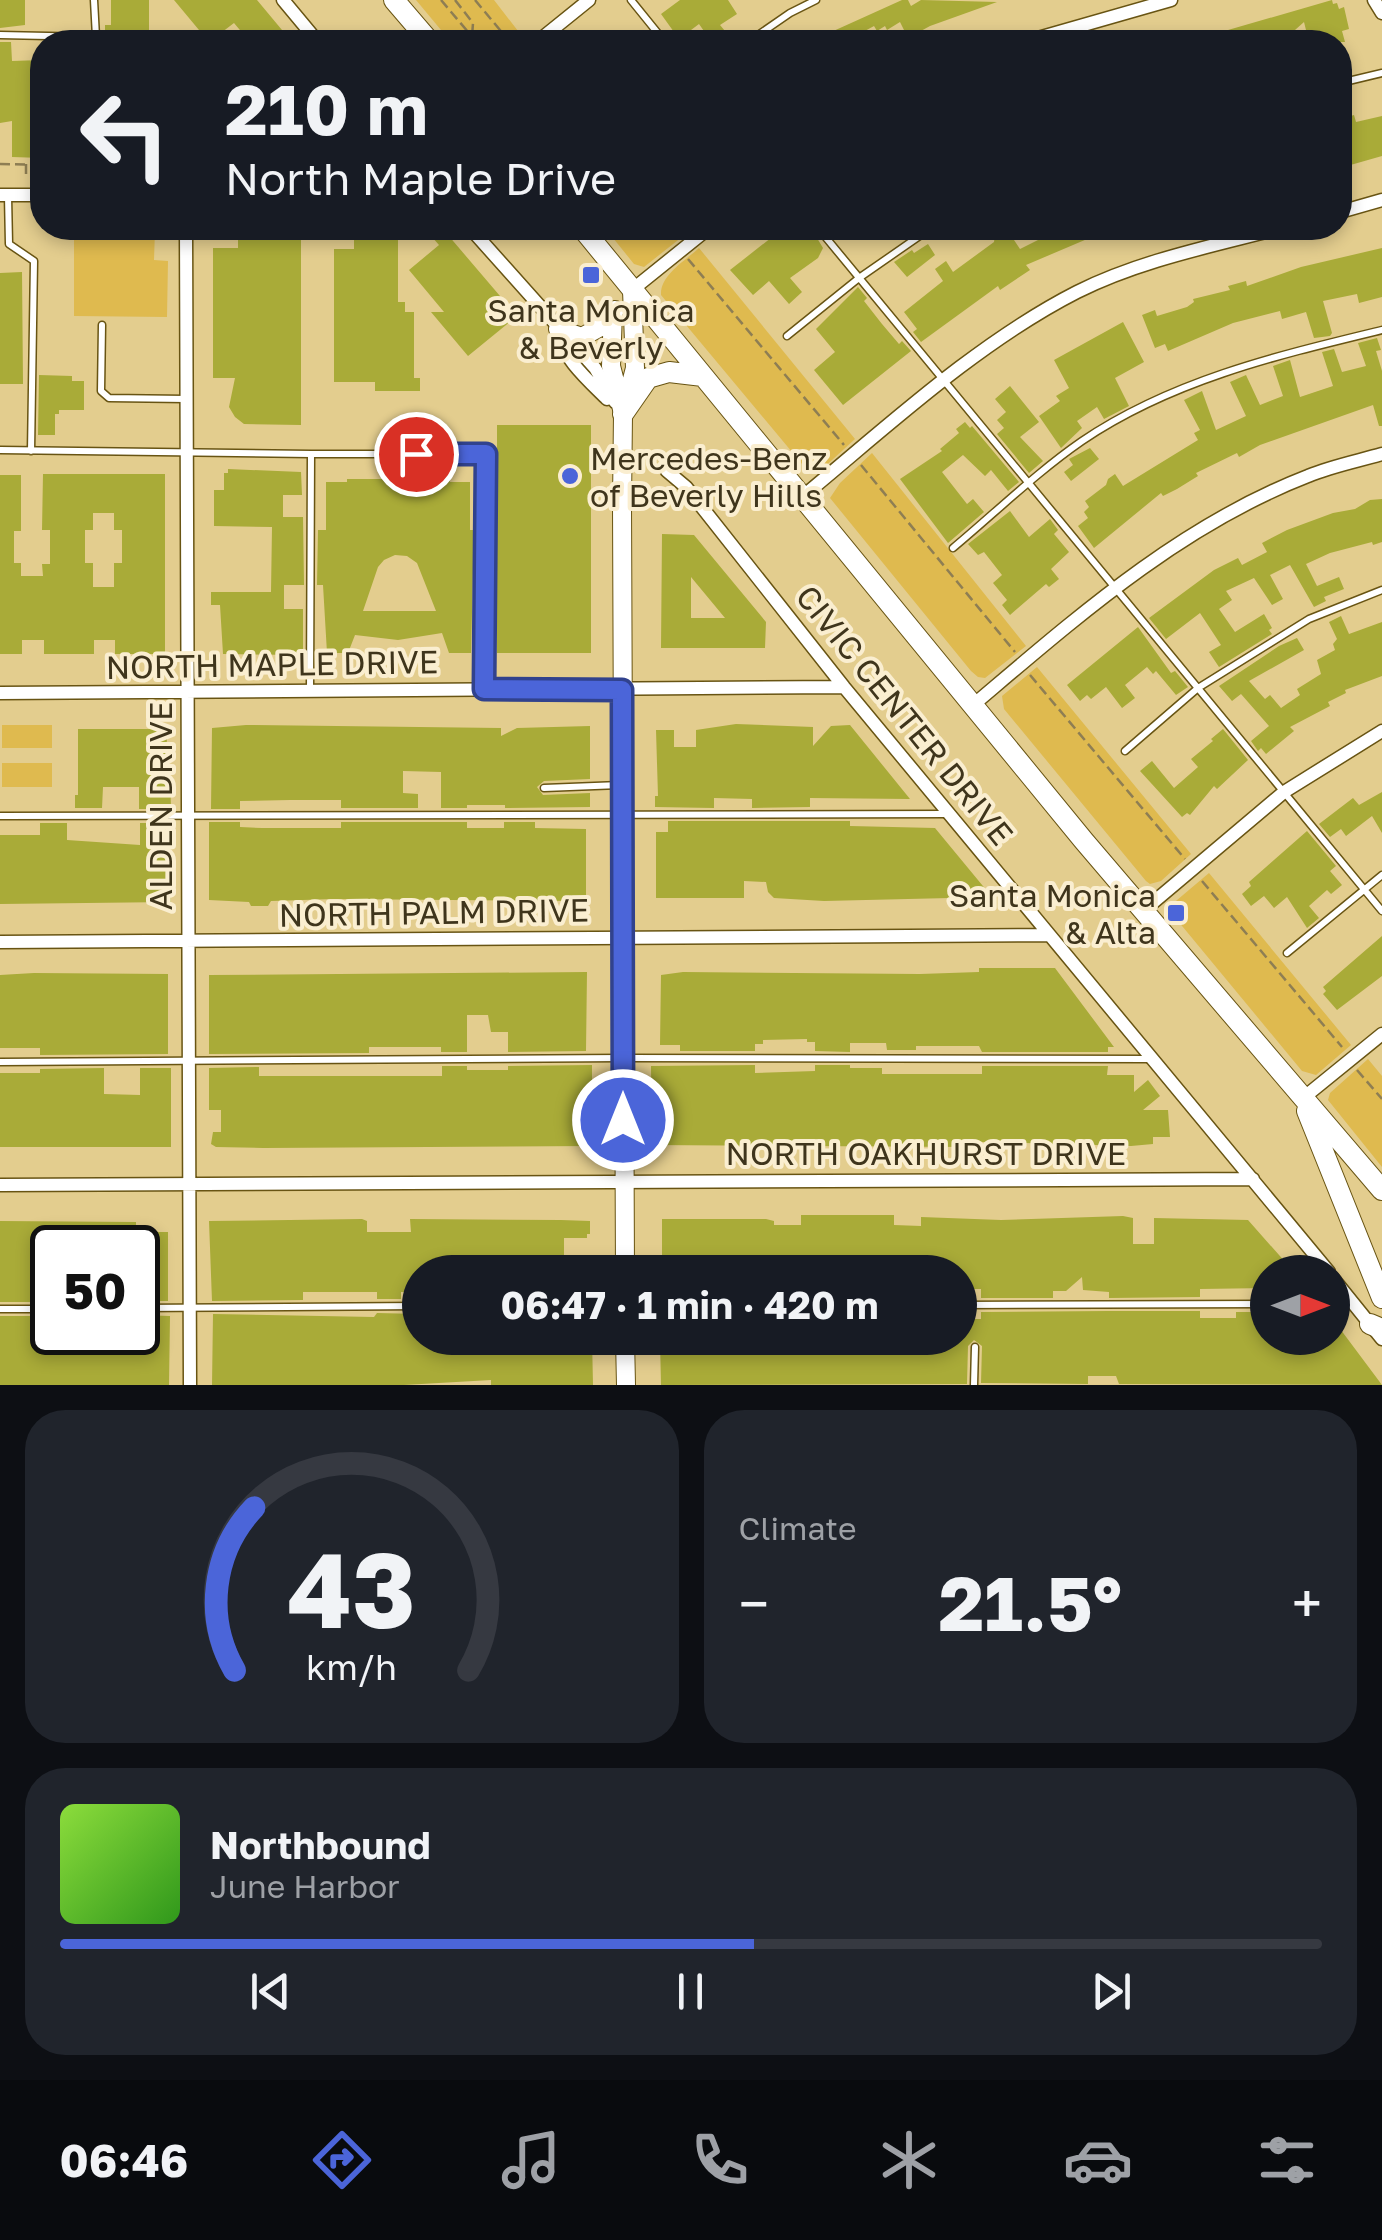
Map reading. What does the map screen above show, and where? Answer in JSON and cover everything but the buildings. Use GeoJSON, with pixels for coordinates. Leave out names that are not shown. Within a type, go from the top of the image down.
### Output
{"type":"FeatureCollection","features":[{"type":"Feature","properties":{"kind":"main road"},"geometry":{"type":"LineString","coordinates":[[394,0],[420,30]]}},
{"type":"Feature","properties":{"kind":"main road"},"geometry":{"type":"LineString","coordinates":[[592,240],[972,706],[1382,1190]]}},
{"type":"Feature","properties":{"kind":"main road"},"geometry":{"type":"LineString","coordinates":[[558,329],[582,337],[602,326],[632,290]]}},
{"type":"Feature","properties":{"kind":"main road"},"geometry":{"type":"LineString","coordinates":[[623,414],[635,368],[632,290]]}},
{"type":"Feature","properties":{"kind":"main road"},"geometry":{"type":"LineString","coordinates":[[613,312],[611,366],[623,414],[625,1255]]}},
{"type":"Feature","properties":{"kind":"main road"},"geometry":{"type":"LineString","coordinates":[[623,414],[648,378],[669,372],[704,376]]}},
{"type":"Feature","properties":{"kind":"main road"},"geometry":{"type":"LineString","coordinates":[[1302,1100],[1382,1298]]}},
{"type":"Feature","properties":{"kind":"main road"},"geometry":{"type":"LineString","coordinates":[[625,1355],[626,1385]]}},
{"type":"Feature","properties":{"kind":"street"},"geometry":{"type":"LineString","coordinates":[[283,0],[308,30]]}},
{"type":"Feature","properties":{"kind":"street"},"geometry":{"type":"LineString","coordinates":[[553,30],[589,0]]}},
{"type":"Feature","properties":{"kind":"street"},"geometry":{"type":"LineString","coordinates":[[1066,30],[1171,0]]}},
{"type":"Feature","properties":{"kind":"street"},"geometry":{"type":"LineString","coordinates":[[1374,0],[1382,13]]}},
{"type":"Feature","properties":{"kind":"street"},"geometry":{"type":"LineString","coordinates":[[4,195],[30,195]]}},
{"type":"Feature","properties":{"kind":"street"},"geometry":{"type":"LineString","coordinates":[[1352,209],[1382,200]]}},
{"type":"Feature","properties":{"kind":"street","name":"ALDEN DRIVE"},"geometry":{"type":"LineString","coordinates":[[186,240],[190,1385]]}},
{"type":"Feature","properties":{"kind":"street"},"geometry":{"type":"LineString","coordinates":[[480,240],[558,329],[560,343],[570,358],[623,414]]}},
{"type":"Feature","properties":{"kind":"street"},"geometry":{"type":"LineString","coordinates":[[632,290],[694,240]]}},
{"type":"Feature","properties":{"kind":"street"},"geometry":{"type":"LineString","coordinates":[[801,498],[944,380],[1033,318],[1078,292],[1142,265],[1236,240]]}},
{"type":"Feature","properties":{"kind":"street"},"geometry":{"type":"LineString","coordinates":[[972,706],[1114,586],[1220,516],[1309,475],[1382,454]]}},
{"type":"Feature","properties":{"kind":"street","name":"CIVIC CENTER DRIVE"},"geometry":{"type":"LineString","coordinates":[[667,472],[686,487],[844,687],[1315,1255]]}},
{"type":"Feature","properties":{"kind":"street","name":"NORTH MAPLE DRIVE"},"geometry":{"type":"LineString","coordinates":[[0,693],[844,687]]}},
{"type":"Feature","properties":{"kind":"street"},"geometry":{"type":"LineString","coordinates":[[1144,911],[1284,792],[1382,731]]}},
{"type":"Feature","properties":{"kind":"street","name":"NORTH PALM DRIVE"},"geometry":{"type":"LineString","coordinates":[[0,942],[1048,934]]}},
{"type":"Feature","properties":{"kind":"street"},"geometry":{"type":"LineString","coordinates":[[1302,1100],[1382,1034]]}},
{"type":"Feature","properties":{"kind":"street","name":"NORTH OAKHURST DRIVE"},"geometry":{"type":"LineString","coordinates":[[0,1185],[1253,1179]]}},
{"type":"Feature","properties":{"kind":"street","name":"CIVIC CENTER DRIVE"},"geometry":{"type":"LineString","coordinates":[[1350,1299],[1378,1331]]}},
{"type":"Feature","properties":{"kind":"lane"},"geometry":{"type":"LineString","coordinates":[[94,0],[96,30]]}},
{"type":"Feature","properties":{"kind":"lane"},"geometry":{"type":"LineString","coordinates":[[630,0],[655,30]]}},
{"type":"Feature","properties":{"kind":"lane"},"geometry":{"type":"LineString","coordinates":[[765,30],[816,0]]}},
{"type":"Feature","properties":{"kind":"lane"},"geometry":{"type":"LineString","coordinates":[[0,35],[30,37]]}},
{"type":"Feature","properties":{"kind":"lane"},"geometry":{"type":"LineString","coordinates":[[1352,81],[1382,72]]}},
{"type":"Feature","properties":{"kind":"lane"},"geometry":{"type":"LineString","coordinates":[[4,195],[9,244],[34,261],[31,451]]}},
{"type":"Feature","properties":{"kind":"lane"},"geometry":{"type":"LineString","coordinates":[[828,240],[1382,910]]}},
{"type":"Feature","properties":{"kind":"lane"},"geometry":{"type":"LineString","coordinates":[[787,336],[914,240]]}},
{"type":"Feature","properties":{"kind":"lane"},"geometry":{"type":"LineString","coordinates":[[102,325],[101,391],[109,398],[187,400]]}},
{"type":"Feature","properties":{"kind":"lane"},"geometry":{"type":"LineString","coordinates":[[953,548],[1083,440],[1166,396],[1256,360],[1382,330]]}},
{"type":"Feature","properties":{"kind":"lane"},"geometry":{"type":"LineString","coordinates":[[0,450],[486,454],[484,689]]}},
{"type":"Feature","properties":{"kind":"lane"},"geometry":{"type":"LineString","coordinates":[[310,693],[311,454]]}},
{"type":"Feature","properties":{"kind":"lane"},"geometry":{"type":"LineString","coordinates":[[1125,750],[1198,688],[1308,620],[1382,590]]}},
{"type":"Feature","properties":{"kind":"lane"},"geometry":{"type":"LineString","coordinates":[[544,788],[622,786]]}},
{"type":"Feature","properties":{"kind":"lane"},"geometry":{"type":"LineString","coordinates":[[0,816],[948,814]]}},
{"type":"Feature","properties":{"kind":"lane"},"geometry":{"type":"LineString","coordinates":[[1287,953],[1382,876]]}},
{"type":"Feature","properties":{"kind":"lane"},"geometry":{"type":"LineString","coordinates":[[0,1062],[1154,1059]]}},
{"type":"Feature","properties":{"kind":"lane"},"geometry":{"type":"LineString","coordinates":[[977,1304],[1250,1304]]}},
{"type":"Feature","properties":{"kind":"lane"},"geometry":{"type":"LineString","coordinates":[[160,1308],[402,1306]]}},
{"type":"Feature","properties":{"kind":"lane"},"geometry":{"type":"LineString","coordinates":[[0,1309],[30,1309]]}},
{"type":"Feature","properties":{"kind":"lane"},"geometry":{"type":"LineString","coordinates":[[974,1385],[975,1355]]}},
{"type":"Feature","properties":{"kind":"path"},"geometry":{"type":"LineString","coordinates":[[441,0],[467,30]]}},
{"type":"Feature","properties":{"kind":"path"},"geometry":{"type":"LineString","coordinates":[[455,0],[473,23],[472,30]]}},
{"type":"Feature","properties":{"kind":"path"},"geometry":{"type":"LineString","coordinates":[[475,0],[500,30]]}},
{"type":"Feature","properties":{"kind":"path"},"geometry":{"type":"LineString","coordinates":[[0,164],[30,165]]}},
{"type":"Feature","properties":{"kind":"path"},"geometry":{"type":"LineString","coordinates":[[26,164],[26,176]]}},
{"type":"Feature","properties":{"kind":"path"},"geometry":{"type":"LineString","coordinates":[[688,258],[846,447]]}},
{"type":"Feature","properties":{"kind":"path"},"geometry":{"type":"LineString","coordinates":[[860,464],[1016,654]]}},
{"type":"Feature","properties":{"kind":"path"},"geometry":{"type":"LineString","coordinates":[[1028,674],[1185,860]]}},
{"type":"Feature","properties":{"kind":"path"},"geometry":{"type":"LineString","coordinates":[[1201,880],[1345,1050]]}},
{"type":"Feature","properties":{"kind":"path"},"geometry":{"type":"LineString","coordinates":[[1356,1069],[1382,1099]]}},
{"type":"Feature","properties":{"kind":"shaded area"},"geometry":{"type":"Polygon","coordinates":[[[416,0],[494,0],[517,30],[441,30],[416,0]]]}},
{"type":"Feature","properties":{"kind":"shaded area"},"geometry":{"type":"Polygon","coordinates":[[[74,240],[155,240],[154,260],[168,261],[167,317],[74,316],[74,240]]]}},
{"type":"Feature","properties":{"kind":"shaded area"},"geometry":{"type":"Polygon","coordinates":[[[615,240],[678,240],[644,267],[634,264],[615,240]]]}},
{"type":"Feature","properties":{"kind":"shaded area"},"geometry":{"type":"Polygon","coordinates":[[[699,248],[855,439],[820,471],[807,470],[661,295],[669,275],[699,248]]]}},
{"type":"Feature","properties":{"kind":"shaded area"},"geometry":{"type":"Polygon","coordinates":[[[872,453],[1026,646],[985,678],[971,671],[830,498],[872,453]]]}},
{"type":"Feature","properties":{"kind":"shaded area"},"geometry":{"type":"Polygon","coordinates":[[[1037,667],[1191,854],[1161,881],[1146,881],[1004,709],[1002,696],[1037,667]]]}},
{"type":"Feature","properties":{"kind":"shaded area"},"geometry":{"type":"Polygon","coordinates":[[[2,725],[52,725],[52,748],[2,748],[2,725]]]}},
{"type":"Feature","properties":{"kind":"shaded area"},"geometry":{"type":"Polygon","coordinates":[[[2,763],[52,763],[52,787],[2,787],[2,763]]]}},
{"type":"Feature","properties":{"kind":"shaded area"},"geometry":{"type":"Polygon","coordinates":[[[1209,873],[1351,1045],[1316,1075],[1302,1071],[1173,915],[1170,906],[1209,873]]]}},
{"type":"Feature","properties":{"kind":"shaded area"},"geometry":{"type":"Polygon","coordinates":[[[1368,1059],[1382,1076],[1382,1167],[1328,1100],[1330,1093],[1368,1059]]]}},
{"type":"Feature","properties":{"kind":"place","name":"Santa Monica & Beverly"},"geometry":{"type":"Point","coordinates":[591,275]}},
{"type":"Feature","properties":{"kind":"place","name":"Mercedes-Benz of Beverly Hills"},"geometry":{"type":"Point","coordinates":[570,476]}},
{"type":"Feature","properties":{"kind":"place","name":"Santa Monica & Alta"},"geometry":{"type":"Point","coordinates":[1176,913]}},
{"type":"Feature","properties":{"kind":"route"},"geometry":{"type":"LineString","coordinates":[[416,454],[486,454],[484,689],[622,690],[623,1120]]}}]}
